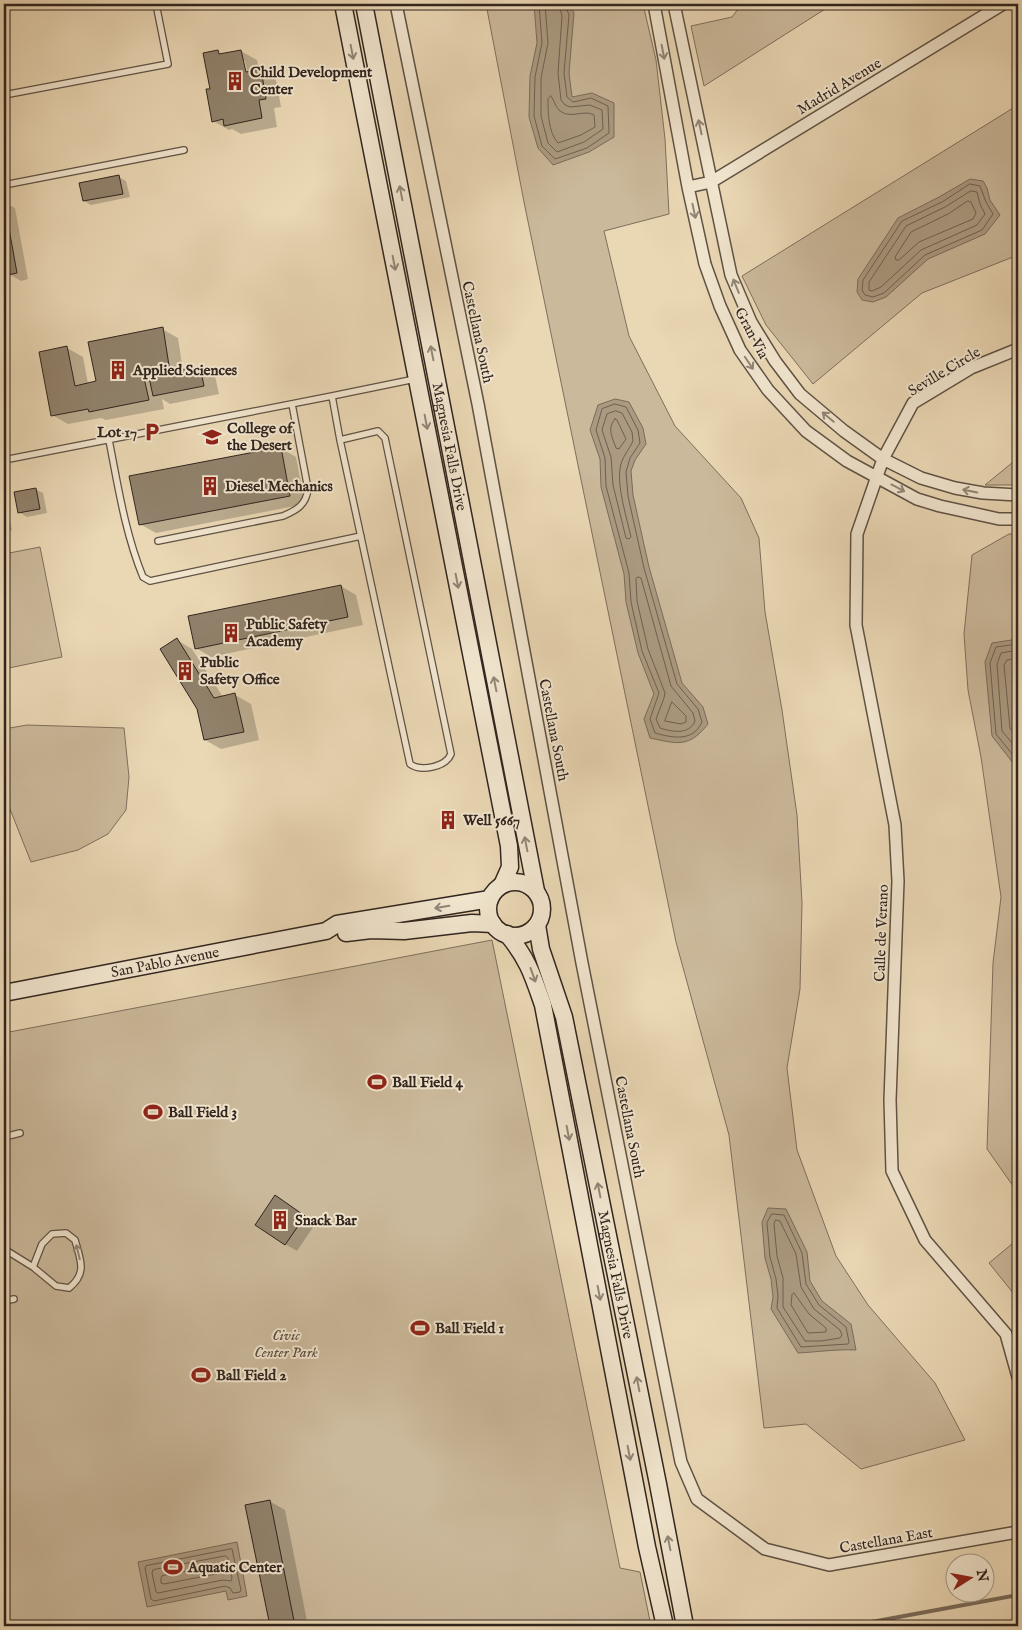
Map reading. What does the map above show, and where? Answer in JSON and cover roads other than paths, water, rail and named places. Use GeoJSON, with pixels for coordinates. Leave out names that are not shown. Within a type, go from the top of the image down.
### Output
{"type":"FeatureCollection","features":[{"type":"Feature","properties":{"kind":"street","name":"Magnesia Falls Drive"},"geometry":{"type":"LineString","coordinates":[[343,4],[509,846],[510,867],[502,885]]}},
{"type":"Feature","properties":{"kind":"street","name":"Magnesia Falls Drive"},"geometry":{"type":"LineString","coordinates":[[364,4],[536,891]]}},
{"type":"Feature","properties":{"kind":"street","name":"Castellana South"},"geometry":{"type":"LineString","coordinates":[[396,4],[478,404],[582,963],[681,1462]]}},
{"type":"Feature","properties":{"kind":"street","name":"Gran Via"},"geometry":{"type":"LineString","coordinates":[[654,4],[688,187],[705,264],[720,306],[740,350],[768,390],[806,431],[847,461],[916,499],[999,519],[1018,519]]}},
{"type":"Feature","properties":{"kind":"street","name":"Gran Via"},"geometry":{"type":"LineString","coordinates":[[674,4],[731,275],[751,322],[775,361],[800,394],[844,431],[882,459],[921,478],[955,488],[983,494],[1018,496]]}},
{"type":"Feature","properties":{"kind":"street","name":"Madrid Avenue"},"geometry":{"type":"LineString","coordinates":[[688,187],[711,182],[1003,4]]}},
{"type":"Feature","properties":{"kind":"street","name":"Seville Circle"},"geometry":{"type":"LineString","coordinates":[[882,459],[913,403],[971,368],[1018,349]]}},
{"type":"Feature","properties":{"kind":"street","name":"Calle de Verano"},"geometry":{"type":"LineString","coordinates":[[882,459],[857,534],[856,625],[895,825],[898,881],[890,1100],[892,1171],[925,1240],[1006,1334],[1018,1377]]}},
{"type":"Feature","properties":{"kind":"street"},"geometry":{"type":"LineString","coordinates":[[520,882],[529,885],[536,891],[541,899],[542,909],[541,917],[537,924],[524,934],[515,936],[499,930],[490,916],[489,908],[490,899],[495,891],[502,885],[520,882]]}},
{"type":"Feature","properties":{"kind":"street","name":"San Pablo Avenue"},"geometry":{"type":"LineString","coordinates":[[4,993],[326,931],[337,924],[490,899]]}},
{"type":"Feature","properties":{"kind":"street","name":"San Pablo Avenue"},"geometry":{"type":"LineString","coordinates":[[326,931],[338,934],[371,930],[404,932],[472,923],[494,924]]}},
{"type":"Feature","properties":{"kind":"street","name":"Magnesia Falls Drive"},"geometry":{"type":"LineString","coordinates":[[537,924],[541,949],[564,1017],[685,1626]]}},
{"type":"Feature","properties":{"kind":"street","name":"Magnesia Falls Drive"},"geometry":{"type":"LineString","coordinates":[[507,934],[529,965],[544,1006],[648,1547],[665,1626]]}},
{"type":"Feature","properties":{"kind":"street","name":"Castellana East"},"geometry":{"type":"LineString","coordinates":[[681,1462],[697,1499],[765,1549],[829,1565],[1018,1532]]}},
{"type":"Feature","properties":{"kind":"street"},"geometry":{"type":"LineString","coordinates":[[648,1547],[660,1559],[665,1571],[673,1611],[676,1618],[685,1626]]}},
{"type":"Feature","properties":{"kind":"lane"},"geometry":{"type":"LineString","coordinates":[[4,95],[168,64],[156,4]]}},
{"type":"Feature","properties":{"kind":"lane"},"geometry":{"type":"LineString","coordinates":[[4,185],[184,150]]}},
{"type":"Feature","properties":{"kind":"lane"},"geometry":{"type":"LineString","coordinates":[[4,460],[417,378]]}},
{"type":"Feature","properties":{"kind":"lane"},"geometry":{"type":"LineString","coordinates":[[332,396],[340,440],[410,764],[422,768],[445,763],[449,760],[451,754],[385,438],[378,431],[340,440]]}},
{"type":"Feature","properties":{"kind":"lane"},"geometry":{"type":"LineString","coordinates":[[158,541],[283,516],[296,511],[302,505],[306,500],[308,489],[292,404]]}},
{"type":"Feature","properties":{"kind":"lane"},"geometry":{"type":"LineString","coordinates":[[109,440],[124,519],[133,554],[142,577],[150,581],[361,536]]}},
{"type":"Feature","properties":{"kind":"lane"},"geometry":{"type":"LineString","coordinates":[[4,1137],[20,1133]]}},
{"type":"Feature","properties":{"kind":"lane"},"geometry":{"type":"LineString","coordinates":[[4,1249],[33,1267],[56,1286],[69,1288],[77,1281],[82,1270],[75,1240],[66,1233],[52,1234],[42,1244],[33,1267]]}},
{"type":"Feature","properties":{"kind":"lane"},"geometry":{"type":"LineString","coordinates":[[4,1301],[14,1299]]}},
{"type":"Feature","properties":{"kind":"water"},"geometry":{"type":"Polygon","coordinates":[[[534,4],[569,4],[574,13],[569,73],[572,97],[592,93],[614,103],[614,137],[589,152],[553,165],[538,148],[529,117],[530,76],[537,43],[534,4]]]}},
{"type":"Feature","properties":{"kind":"water"},"geometry":{"type":"Polygon","coordinates":[[[970,179],[983,181],[990,200],[1000,215],[985,234],[928,259],[886,297],[873,302],[862,300],[857,292],[858,279],[898,218],[970,179]]]}},
{"type":"Feature","properties":{"kind":"water"},"geometry":{"type":"Polygon","coordinates":[[[615,399],[629,402],[643,428],[646,444],[635,460],[631,471],[633,495],[649,567],[682,683],[703,707],[708,724],[689,741],[676,743],[650,738],[644,719],[654,694],[638,653],[626,602],[624,574],[601,487],[600,459],[590,430],[598,405],[615,399]]]}},
{"type":"Feature","properties":{"kind":"water"},"geometry":{"type":"Polygon","coordinates":[[[1018,639],[1018,760],[1013,763],[992,736],[985,662],[992,643],[1018,639]]]}},
{"type":"Feature","properties":{"kind":"water"},"geometry":{"type":"Polygon","coordinates":[[[768,1208],[786,1209],[807,1252],[810,1281],[822,1301],[851,1324],[856,1350],[798,1353],[771,1309],[773,1297],[771,1279],[765,1258],[762,1222],[768,1208]]]}},
{"type":"Feature","properties":{"kind":"water"},"geometry":{"type":"Polygon","coordinates":[[[237,1542],[247,1596],[228,1600],[226,1591],[147,1607],[138,1562],[237,1542]]]}},
{"type":"Feature","properties":{"kind":"waterway"},"geometry":{"type":"LineString","coordinates":[[850,1626],[1018,1595]]}},
{"type":"Feature","properties":{"kind":"place","name":"Child Development Center"},"geometry":{"type":"Point","coordinates":[235,81]}},
{"type":"Feature","properties":{"kind":"place","name":"Applied Sciences"},"geometry":{"type":"Point","coordinates":[118,370]}},
{"type":"Feature","properties":{"kind":"place","name":"Lot 17"},"geometry":{"type":"Point","coordinates":[152,432]}},
{"type":"Feature","properties":{"kind":"place","name":"College of the Desert"},"geometry":{"type":"Point","coordinates":[212,437]}},
{"type":"Feature","properties":{"kind":"place","name":"Diesel Mechanics"},"geometry":{"type":"Point","coordinates":[210,486]}},
{"type":"Feature","properties":{"kind":"place","name":"Public Safety Academy"},"geometry":{"type":"Point","coordinates":[231,633]}},
{"type":"Feature","properties":{"kind":"place","name":"Public Safety Office"},"geometry":{"type":"Point","coordinates":[185,671]}},
{"type":"Feature","properties":{"kind":"place","name":"Well 5667"},"geometry":{"type":"Point","coordinates":[448,820]}},
{"type":"Feature","properties":{"kind":"place","name":"Ball Field 4"},"geometry":{"type":"Point","coordinates":[377,1082]}},
{"type":"Feature","properties":{"kind":"place","name":"Ball Field 3"},"geometry":{"type":"Point","coordinates":[153,1112]}},
{"type":"Feature","properties":{"kind":"place","name":"Snack Bar"},"geometry":{"type":"Point","coordinates":[280,1220]}},
{"type":"Feature","properties":{"kind":"place","name":"Ball Field 1"},"geometry":{"type":"Point","coordinates":[420,1328]}},
{"type":"Feature","properties":{"kind":"place","name":"Ball Field 2"},"geometry":{"type":"Point","coordinates":[201,1375]}},
{"type":"Feature","properties":{"kind":"place","name":"Aquatic Center"},"geometry":{"type":"Point","coordinates":[173,1567]}},
{"type":"Feature","properties":{"kind":"park label","name":"Civic Center Park"},"geometry":{"type":"Point","coordinates":[286,1344]}}]}
